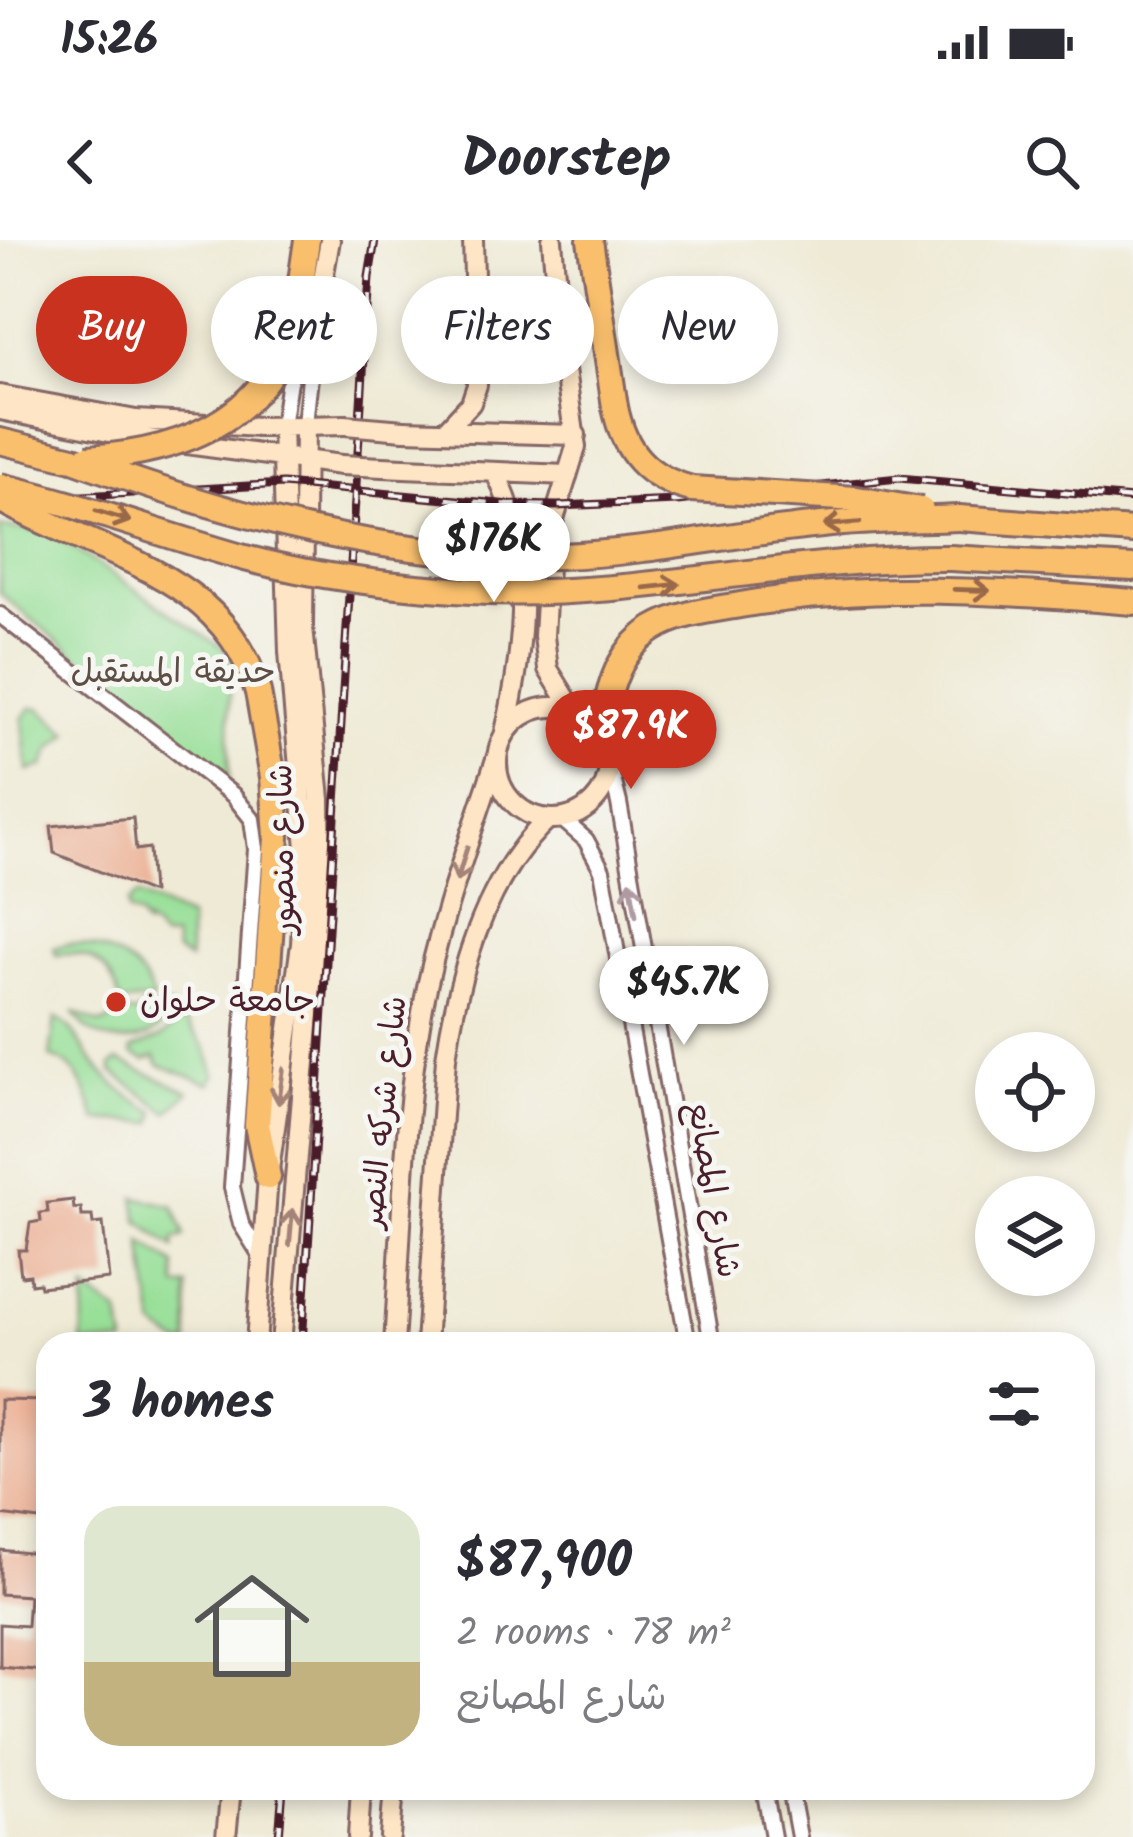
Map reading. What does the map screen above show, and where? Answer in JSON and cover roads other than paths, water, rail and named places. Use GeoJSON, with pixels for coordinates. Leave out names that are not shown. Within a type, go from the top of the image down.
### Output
{"type":"FeatureCollection","features":[{"type":"Feature","properties":{"kind":"highway"},"geometry":{"type":"LineString","coordinates":[[73,459],[162,449],[198,436],[227,418],[278,363],[293,328],[307,240]]}},
{"type":"Feature","properties":{"kind":"highway"},"geometry":{"type":"LineString","coordinates":[[590,240],[620,430],[631,452],[668,483],[692,489],[857,499],[959,518],[1133,531]]}},
{"type":"Feature","properties":{"kind":"highway"},"geometry":{"type":"LineString","coordinates":[[0,440],[73,459],[245,517],[304,532],[423,551],[514,556],[606,553],[822,525],[959,518]]}},
{"type":"Feature","properties":{"kind":"highway"},"geometry":{"type":"LineString","coordinates":[[0,486],[282,567],[416,587],[488,592],[634,588],[864,560],[950,558],[1133,568]]}},
{"type":"Feature","properties":{"kind":"highway"},"geometry":{"type":"LineString","coordinates":[[0,499],[204,603],[240,643],[259,692],[277,837],[257,1125],[268,1177]]}},
{"type":"Feature","properties":{"kind":"highway"},"geometry":{"type":"LineString","coordinates":[[607,752],[607,699],[622,661],[650,630],[698,612],[808,595],[900,588],[1133,602]]}},
{"type":"Feature","properties":{"kind":"street"},"geometry":{"type":"LineString","coordinates":[[324,276],[330,240]]}},
{"type":"Feature","properties":{"kind":"street"},"geometry":{"type":"LineString","coordinates":[[445,431],[471,403],[477,385],[473,240]]}},
{"type":"Feature","properties":{"kind":"street"},"geometry":{"type":"LineString","coordinates":[[496,474],[515,518],[521,574],[515,676],[497,753],[497,773],[505,793],[528,814],[555,819],[581,812],[596,800],[606,783],[607,752],[592,723],[574,711],[548,669],[544,635],[550,532],[573,466],[576,435],[561,342],[553,240]]}},
{"type":"Feature","properties":{"kind":"street"},"geometry":{"type":"LineString","coordinates":[[282,426],[289,384]]}},
{"type":"Feature","properties":{"kind":"street"},"geometry":{"type":"LineString","coordinates":[[305,424],[309,384]]}},
{"type":"Feature","properties":{"kind":"street"},"geometry":{"type":"LineString","coordinates":[[0,395],[136,420],[576,435]]}},
{"type":"Feature","properties":{"kind":"street"},"geometry":{"type":"LineString","coordinates":[[0,410],[134,437],[341,465],[567,475]]}},
{"type":"Feature","properties":{"kind":"street","name":"شارع منصور"},"geometry":{"type":"LineString","coordinates":[[282,1332],[321,873],[320,799],[304,664],[305,424]]}},
{"type":"Feature","properties":{"kind":"street","name":"شارع منصور"},"geometry":{"type":"LineString","coordinates":[[257,1332],[268,1177],[301,944],[306,848],[289,652],[282,426]]}},
{"type":"Feature","properties":{"kind":"street"},"geometry":{"type":"LineString","coordinates":[[0,615],[233,795],[251,819],[256,849],[232,1187],[242,1224],[261,1256]]}},
{"type":"Feature","properties":{"kind":"street"},"geometry":{"type":"LineString","coordinates":[[505,732],[521,717],[541,708],[574,711]]}},
{"type":"Feature","properties":{"kind":"street","name":"شارع المصانع"},"geometry":{"type":"LineString","coordinates":[[607,752],[620,803],[710,1332]]}},
{"type":"Feature","properties":{"kind":"street","name":"شارع شركه النصر"},"geometry":{"type":"LineString","coordinates":[[395,1332],[423,1008],[497,753]]}},
{"type":"Feature","properties":{"kind":"street","name":"شارع المصانع"},"geometry":{"type":"LineString","coordinates":[[555,819],[586,840],[602,870],[686,1332]]}},
{"type":"Feature","properties":{"kind":"street","name":"شارع شركه النصر"},"geometry":{"type":"LineString","coordinates":[[427,1332],[446,1058],[454,1013],[497,885],[519,849],[555,819]]}},
{"type":"Feature","properties":{"kind":"street"},"geometry":{"type":"LineString","coordinates":[[671,1250],[694,1247]]}},
{"type":"Feature","properties":{"kind":"street"},"geometry":{"type":"LineString","coordinates":[[226,1837],[229,1800]]}},
{"type":"Feature","properties":{"kind":"street"},"geometry":{"type":"LineString","coordinates":[[358,1837],[360,1800]]}},
{"type":"Feature","properties":{"kind":"street"},"geometry":{"type":"LineString","coordinates":[[390,1837],[393,1800]]}},
{"type":"Feature","properties":{"kind":"street"},"geometry":{"type":"LineString","coordinates":[[766,1800],[773,1837]]}},
{"type":"Feature","properties":{"kind":"street"},"geometry":{"type":"LineString","coordinates":[[792,1800],[799,1837]]}},
{"type":"Feature","properties":{"kind":"railway"},"geometry":{"type":"LineString","coordinates":[[303,1332],[375,240]]}},
{"type":"Feature","properties":{"kind":"railway"},"geometry":{"type":"LineString","coordinates":[[0,501],[283,484],[557,506],[677,501],[899,478],[1133,499]]}},
{"type":"Feature","properties":{"kind":"railway"},"geometry":{"type":"LineString","coordinates":[[279,1837],[282,1800]]}},
{"type":"Feature","properties":{"kind":"place","name":"جامعة حلوان"},"geometry":{"type":"Point","coordinates":[116,1002]}},
{"type":"Feature","properties":{"kind":"park label","name":"حديقة المستقبل"},"geometry":{"type":"Point","coordinates":[173,673]}}]}
